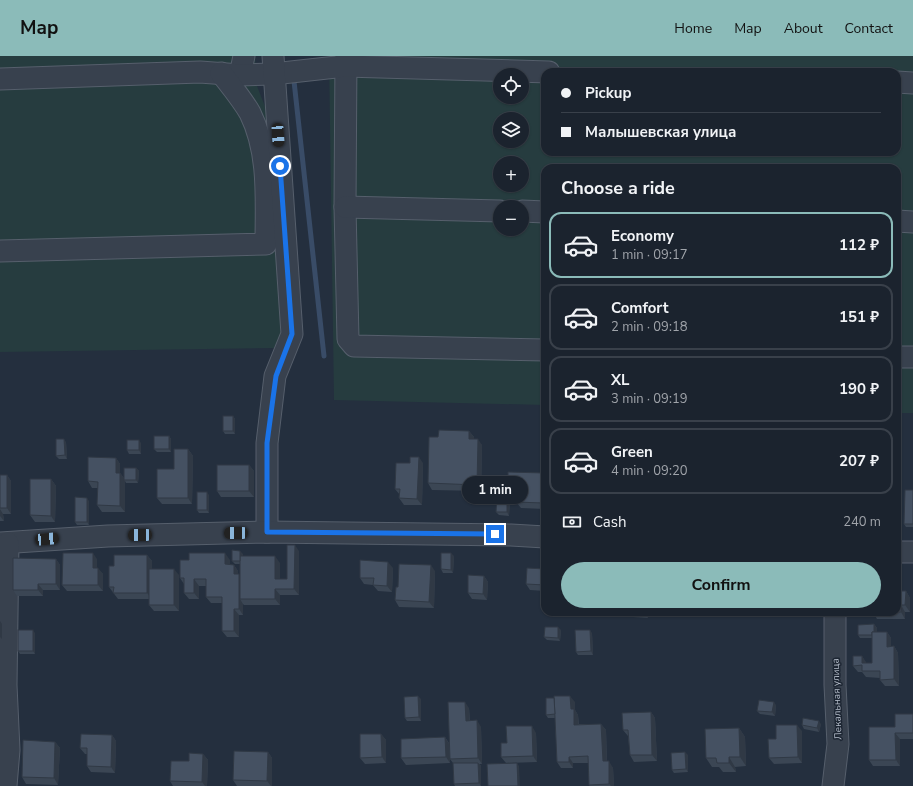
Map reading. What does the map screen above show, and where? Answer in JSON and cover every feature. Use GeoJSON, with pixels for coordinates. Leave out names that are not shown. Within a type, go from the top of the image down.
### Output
{"type":"FeatureCollection","features":[{"type":"Feature","properties":{"kind":"street"},"geometry":{"type":"LineString","coordinates":[[345,61],[345,206],[348,339],[354,346],[541,350]]}},
{"type":"Feature","properties":{"kind":"street"},"geometry":{"type":"LineString","coordinates":[[0,79],[200,72],[273,65],[345,61],[541,72]]}},
{"type":"Feature","properties":{"kind":"street"},"geometry":{"type":"LineString","coordinates":[[267,532],[267,443],[276,376],[292,334],[273,65]]}},
{"type":"Feature","properties":{"kind":"street"},"geometry":{"type":"LineString","coordinates":[[0,252],[266,244],[265,171],[259,135],[235,68]]}},
{"type":"Feature","properties":{"kind":"street"},"geometry":{"type":"LineString","coordinates":[[901,82],[913,83]]}},
{"type":"Feature","properties":{"kind":"street"},"geometry":{"type":"LineString","coordinates":[[345,206],[493,211]]}},
{"type":"Feature","properties":{"kind":"street"},"geometry":{"type":"LineString","coordinates":[[529,211],[541,212]]}},
{"type":"Feature","properties":{"kind":"street"},"geometry":{"type":"LineString","coordinates":[[901,221],[913,222]]}},
{"type":"Feature","properties":{"kind":"street"},"geometry":{"type":"LineString","coordinates":[[901,357],[913,357]]}},
{"type":"Feature","properties":{"kind":"street"},"geometry":{"type":"LineString","coordinates":[[6,786],[9,750],[6,685],[4,543],[100,536],[267,532],[510,535],[541,537]]}},
{"type":"Feature","properties":{"kind":"street"},"geometry":{"type":"LineString","coordinates":[[901,552],[913,552]]}},
{"type":"Feature","properties":{"kind":"street","name":"Лекальная улица"},"geometry":{"type":"LineString","coordinates":[[833,786],[838,744],[835,685],[835,616]]}},
{"type":"Feature","properties":{"kind":"green space"},"geometry":{"type":"Polygon","coordinates":[[[0,56],[255,56],[257,86],[271,122],[281,334],[274,348],[0,352],[0,56]]]}},
{"type":"Feature","properties":{"kind":"green space"},"geometry":{"type":"Polygon","coordinates":[[[329,56],[913,56],[913,413],[901,413],[901,164],[541,164],[541,405],[334,400],[329,56]]]}},
{"type":"Feature","properties":{"kind":"building"},"geometry":{"type":"Polygon","coordinates":[[[223,416],[233,416],[233,431],[223,431],[223,416]]]}},
{"type":"Feature","properties":{"kind":"building"},"geometry":{"type":"Polygon","coordinates":[[[439,430],[469,431],[469,439],[478,439],[477,485],[428,483],[429,437],[438,437],[439,430]]]}},
{"type":"Feature","properties":{"kind":"building"},"geometry":{"type":"Polygon","coordinates":[[[154,436],[169,436],[169,449],[154,449],[154,436]]]}},
{"type":"Feature","properties":{"kind":"building"},"geometry":{"type":"Polygon","coordinates":[[[56,439],[64,439],[65,455],[56,456],[56,439]]]}},
{"type":"Feature","properties":{"kind":"building"},"geometry":{"type":"Polygon","coordinates":[[[127,440],[139,440],[139,450],[127,450],[127,440]]]}},
{"type":"Feature","properties":{"kind":"building"},"geometry":{"type":"Polygon","coordinates":[[[174,449],[188,449],[188,498],[157,498],[157,469],[174,469],[174,449]]]}},
{"type":"Feature","properties":{"kind":"building"},"geometry":{"type":"Polygon","coordinates":[[[88,457],[116,458],[116,473],[120,473],[120,506],[97,505],[98,482],[88,481],[88,457]]]}},
{"type":"Feature","properties":{"kind":"building"},"geometry":{"type":"Polygon","coordinates":[[[410,457],[419,457],[417,499],[399,498],[400,489],[395,489],[396,463],[410,463],[410,457]]]}},
{"type":"Feature","properties":{"kind":"building"},"geometry":{"type":"Polygon","coordinates":[[[217,465],[249,465],[249,491],[217,491],[217,465]]]}},
{"type":"Feature","properties":{"kind":"building"},"geometry":{"type":"Polygon","coordinates":[[[124,468],[136,468],[136,480],[124,480],[124,468]]]}},
{"type":"Feature","properties":{"kind":"building"},"geometry":{"type":"Polygon","coordinates":[[[508,472],[541,473],[541,503],[516,502],[517,490],[508,489],[508,472]]]}},
{"type":"Feature","properties":{"kind":"building"},"geometry":{"type":"Polygon","coordinates":[[[0,475],[7,475],[7,508],[0,508],[0,475]]]}},
{"type":"Feature","properties":{"kind":"building"},"geometry":{"type":"Polygon","coordinates":[[[30,479],[51,479],[51,516],[30,515],[30,479]]]}},
{"type":"Feature","properties":{"kind":"building"},"geometry":{"type":"Polygon","coordinates":[[[905,490],[913,490],[913,524],[904,524],[905,490]]]}},
{"type":"Feature","properties":{"kind":"building"},"geometry":{"type":"Polygon","coordinates":[[[197,492],[207,492],[207,510],[197,510],[197,492]]]}},
{"type":"Feature","properties":{"kind":"building"},"geometry":{"type":"Polygon","coordinates":[[[497,496],[507,497],[507,512],[496,512],[497,496]]]}},
{"type":"Feature","properties":{"kind":"building"},"geometry":{"type":"Polygon","coordinates":[[[75,497],[87,498],[87,522],[75,522],[75,497]]]}},
{"type":"Feature","properties":{"kind":"building"},"geometry":{"type":"Polygon","coordinates":[[[287,545],[295,545],[294,589],[275,589],[275,599],[240,599],[240,556],[275,556],[275,579],[287,579],[287,545]]]}},
{"type":"Feature","properties":{"kind":"building"},"geometry":{"type":"Polygon","coordinates":[[[232,550],[240,551],[240,561],[232,561],[232,550]]]}},
{"type":"Feature","properties":{"kind":"building"},"geometry":{"type":"Polygon","coordinates":[[[63,553],[93,553],[93,568],[98,568],[98,585],[62,585],[63,553]]]}},
{"type":"Feature","properties":{"kind":"building"},"geometry":{"type":"Polygon","coordinates":[[[189,553],[225,553],[225,564],[234,565],[234,574],[239,574],[239,609],[234,609],[234,631],[222,631],[222,597],[206,597],[206,579],[194,579],[194,593],[184,593],[184,578],[180,578],[180,560],[189,560],[189,553]]]}},
{"type":"Feature","properties":{"kind":"building"},"geometry":{"type":"Polygon","coordinates":[[[441,553],[451,553],[451,570],[441,569],[441,553]]]}},
{"type":"Feature","properties":{"kind":"building"},"geometry":{"type":"Polygon","coordinates":[[[114,555],[147,555],[147,593],[113,593],[114,587],[109,587],[109,566],[114,566],[114,555]]]}},
{"type":"Feature","properties":{"kind":"building"},"geometry":{"type":"Polygon","coordinates":[[[13,558],[56,559],[56,584],[38,584],[38,590],[13,590],[13,558]]]}},
{"type":"Feature","properties":{"kind":"building"},"geometry":{"type":"Polygon","coordinates":[[[360,560],[388,562],[387,586],[373,585],[374,578],[360,578],[360,560]]]}},
{"type":"Feature","properties":{"kind":"building"},"geometry":{"type":"Polygon","coordinates":[[[399,564],[431,565],[429,602],[395,600],[396,587],[398,587],[399,564]]]}},
{"type":"Feature","properties":{"kind":"building"},"geometry":{"type":"Polygon","coordinates":[[[527,568],[541,569],[541,585],[526,584],[527,568]]]}},
{"type":"Feature","properties":{"kind":"building"},"geometry":{"type":"Polygon","coordinates":[[[149,569],[174,569],[174,605],[149,605],[149,569]]]}},
{"type":"Feature","properties":{"kind":"building"},"geometry":{"type":"Polygon","coordinates":[[[468,575],[484,576],[483,594],[468,593],[468,575]]]}},
{"type":"Feature","properties":{"kind":"building"},"geometry":{"type":"Polygon","coordinates":[[[901,591],[906,591],[905,605],[901,605],[901,591]]]}},
{"type":"Feature","properties":{"kind":"building"},"geometry":{"type":"Polygon","coordinates":[[[874,624],[874,632],[872,632],[872,635],[858,635],[858,625],[874,624]]]}},
{"type":"Feature","properties":{"kind":"building"},"geometry":{"type":"Polygon","coordinates":[[[545,627],[558,627],[558,638],[544,637],[545,627]]]}},
{"type":"Feature","properties":{"kind":"building"},"geometry":{"type":"Polygon","coordinates":[[[18,630],[33,630],[33,651],[18,651],[18,630]]]}},
{"type":"Feature","properties":{"kind":"building"},"geometry":{"type":"Polygon","coordinates":[[[575,630],[590,630],[591,651],[576,652],[575,630]]]}},
{"type":"Feature","properties":{"kind":"building"},"geometry":{"type":"Polygon","coordinates":[[[872,632],[887,632],[887,647],[894,646],[894,679],[880,680],[880,671],[862,671],[862,665],[853,666],[853,656],[862,656],[862,663],[872,663],[872,632]]]}},
{"type":"Feature","properties":{"kind":"building"},"geometry":{"type":"Polygon","coordinates":[[[418,696],[419,717],[405,718],[404,697],[418,696]]]}},
{"type":"Feature","properties":{"kind":"building"},"geometry":{"type":"Polygon","coordinates":[[[554,696],[570,696],[571,709],[574,709],[574,725],[601,724],[603,761],[609,761],[609,784],[589,785],[588,756],[569,757],[569,762],[557,762],[554,696]]]}},
{"type":"Feature","properties":{"kind":"building"},"geometry":{"type":"Polygon","coordinates":[[[546,698],[554,698],[555,714],[546,715],[546,698]]]}},
{"type":"Feature","properties":{"kind":"building"},"geometry":{"type":"Polygon","coordinates":[[[759,700],[774,702],[772,712],[757,711],[759,700]]]}},
{"type":"Feature","properties":{"kind":"building"},"geometry":{"type":"Polygon","coordinates":[[[448,702],[465,702],[466,721],[477,720],[478,758],[450,759],[448,702]]]}},
{"type":"Feature","properties":{"kind":"building"},"geometry":{"type":"Polygon","coordinates":[[[651,712],[652,755],[630,755],[628,730],[623,730],[622,713],[651,712]]]}},
{"type":"Feature","properties":{"kind":"building"},"geometry":{"type":"Polygon","coordinates":[[[895,714],[913,714],[913,733],[895,733],[896,760],[869,760],[869,727],[895,727],[895,714]]]}},
{"type":"Feature","properties":{"kind":"building"},"geometry":{"type":"Polygon","coordinates":[[[803,718],[819,721],[817,728],[802,725],[803,718]]]}},
{"type":"Feature","properties":{"kind":"building"},"geometry":{"type":"Polygon","coordinates":[[[776,725],[797,725],[798,757],[769,758],[768,739],[776,739],[776,725]]]}},
{"type":"Feature","properties":{"kind":"building"},"geometry":{"type":"Polygon","coordinates":[[[506,726],[532,726],[533,756],[501,757],[501,743],[507,743],[506,726]]]}},
{"type":"Feature","properties":{"kind":"building"},"geometry":{"type":"Polygon","coordinates":[[[739,728],[740,757],[729,757],[729,763],[717,763],[716,758],[706,758],[705,729],[739,728]]]}},
{"type":"Feature","properties":{"kind":"building"},"geometry":{"type":"Polygon","coordinates":[[[81,734],[112,735],[111,767],[87,766],[87,748],[80,748],[81,734]]]}},
{"type":"Feature","properties":{"kind":"building"},"geometry":{"type":"Polygon","coordinates":[[[360,734],[381,734],[382,757],[360,758],[360,734]]]}},
{"type":"Feature","properties":{"kind":"building"},"geometry":{"type":"Polygon","coordinates":[[[445,737],[446,757],[401,758],[401,739],[445,737]]]}},
{"type":"Feature","properties":{"kind":"building"},"geometry":{"type":"Polygon","coordinates":[[[23,740],[55,742],[54,778],[22,777],[23,740]]]}},
{"type":"Feature","properties":{"kind":"building"},"geometry":{"type":"Polygon","coordinates":[[[234,751],[268,752],[267,781],[233,780],[234,751]]]}},
{"type":"Feature","properties":{"kind":"building"},"geometry":{"type":"Polygon","coordinates":[[[685,752],[686,769],[672,770],[671,753],[685,752]]]}},
{"type":"Feature","properties":{"kind":"building"},"geometry":{"type":"Polygon","coordinates":[[[189,753],[203,754],[202,782],[170,781],[171,761],[189,761],[189,753]]]}},
{"type":"Feature","properties":{"kind":"building"},"geometry":{"type":"Polygon","coordinates":[[[453,763],[478,763],[479,783],[454,784],[453,763]]]}},
{"type":"Feature","properties":{"kind":"building"},"geometry":{"type":"Polygon","coordinates":[[[517,763],[518,786],[488,786],[487,764],[517,763]]]}},
{"type":"Feature","properties":{"kind":"waterway"},"geometry":{"type":"LineString","coordinates":[[294,81],[324,356]]}},
{"type":"Feature","properties":{"kind":"route"},"geometry":{"type":"LineString","coordinates":[[280,166],[292,334],[276,376],[267,443],[267,532],[495,534]]}}]}
